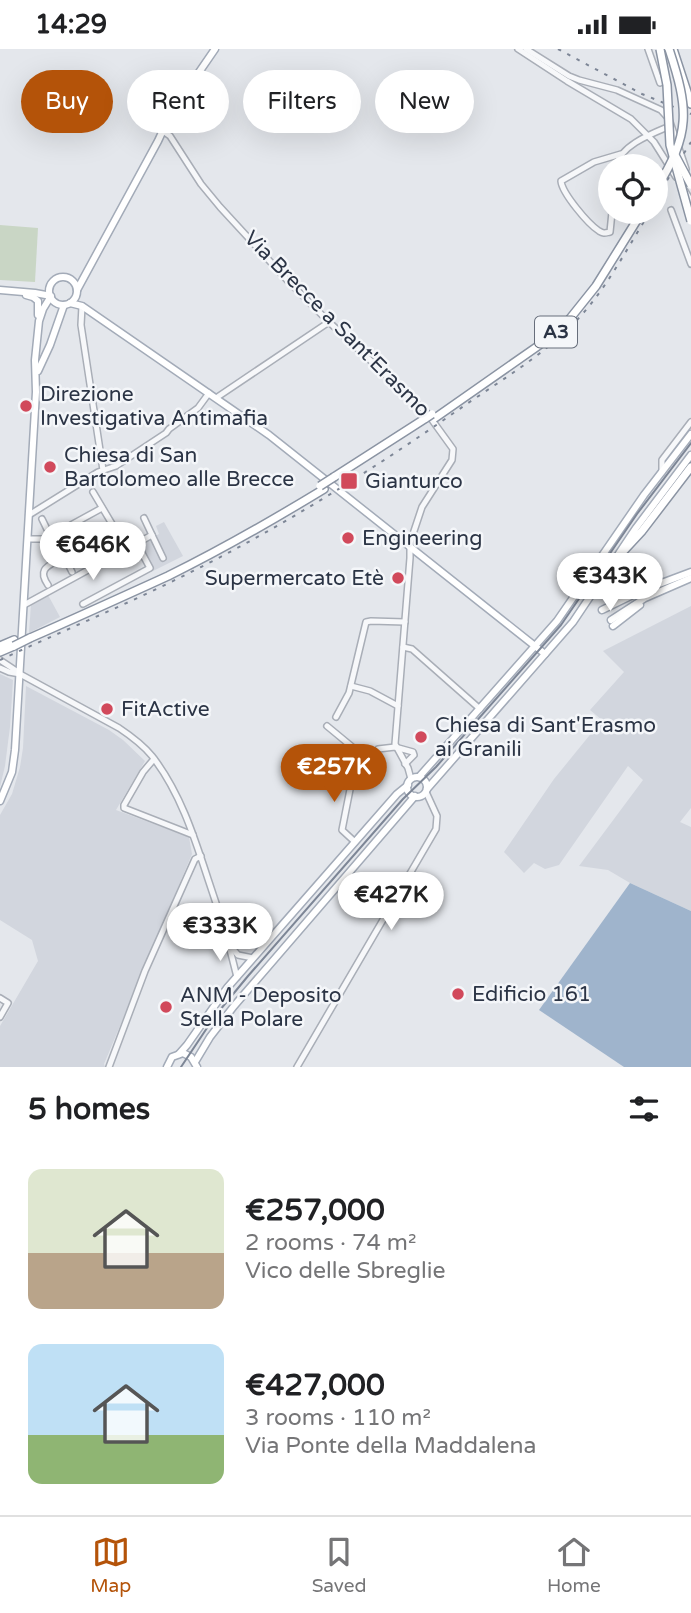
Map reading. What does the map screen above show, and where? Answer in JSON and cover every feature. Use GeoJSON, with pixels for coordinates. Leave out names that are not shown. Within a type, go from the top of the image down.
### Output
{"type":"FeatureCollection","features":[{"type":"Feature","properties":{"kind":"highway"},"geometry":{"type":"LineString","coordinates":[[660,49],[667,85],[672,157],[691,221]]}},
{"type":"Feature","properties":{"kind":"highway"},"geometry":{"type":"LineString","coordinates":[[669,49],[691,104]]}},
{"type":"Feature","properties":{"kind":"highway"},"geometry":{"type":"LineString","coordinates":[[668,158],[679,122],[678,91],[669,49]]}},
{"type":"Feature","properties":{"kind":"highway"},"geometry":{"type":"LineString","coordinates":[[668,168],[674,157],[683,124],[682,91],[669,49]]}},
{"type":"Feature","properties":{"kind":"highway"},"geometry":{"type":"LineString","coordinates":[[670,128],[675,154],[689,187]]}},
{"type":"Feature","properties":{"kind":"highway","name":"A3"},"geometry":{"type":"LineString","coordinates":[[0,652],[14,643],[181,569],[244,536],[431,418],[565,317],[593,283],[632,224]]}},
{"type":"Feature","properties":{"kind":"highway"},"geometry":{"type":"LineString","coordinates":[[616,559],[655,515],[691,467]]}},
{"type":"Feature","properties":{"kind":"highway","name":"A3"},"geometry":{"type":"LineString","coordinates":[[0,646],[14,643]]}},
{"type":"Feature","properties":{"kind":"main road"},"geometry":{"type":"LineString","coordinates":[[201,70],[215,49]]}},
{"type":"Feature","properties":{"kind":"main road"},"geometry":{"type":"LineString","coordinates":[[27,292],[52,284],[60,278],[79,278],[90,265],[162,133]]}},
{"type":"Feature","properties":{"kind":"main road"},"geometry":{"type":"LineString","coordinates":[[36,376],[67,304],[87,275],[90,265]]}},
{"type":"Feature","properties":{"kind":"main road"},"geometry":{"type":"LineString","coordinates":[[71,279],[82,306]]}},
{"type":"Feature","properties":{"kind":"main road"},"geometry":{"type":"LineString","coordinates":[[52,284],[51,296],[56,303],[82,306],[216,398],[289,451],[545,655]]}},
{"type":"Feature","properties":{"kind":"main road"},"geometry":{"type":"LineString","coordinates":[[0,290],[51,296]]}},
{"type":"Feature","properties":{"kind":"main road"},"geometry":{"type":"LineString","coordinates":[[0,801],[8,785],[14,758],[39,321],[36,299],[10,291]]}},
{"type":"Feature","properties":{"kind":"main road"},"geometry":{"type":"LineString","coordinates":[[39,321],[51,296]]}},
{"type":"Feature","properties":{"kind":"main road"},"geometry":{"type":"LineString","coordinates":[[38,333],[40,339],[46,343],[54,333]]}},
{"type":"Feature","properties":{"kind":"main road"},"geometry":{"type":"LineString","coordinates":[[160,1067],[187,1045],[237,977],[397,794],[413,781],[535,646],[565,610],[629,516],[691,434]]}},
{"type":"Feature","properties":{"kind":"main road"},"geometry":{"type":"LineString","coordinates":[[413,781],[409,792],[422,796],[545,655],[573,622],[645,515],[691,455]]}},
{"type":"Feature","properties":{"kind":"main road"},"geometry":{"type":"LineString","coordinates":[[691,572],[654,590],[625,606],[604,612],[632,595],[654,590],[691,578]]}},
{"type":"Feature","properties":{"kind":"main road"},"geometry":{"type":"LineString","coordinates":[[625,606],[612,623],[654,590]]}},
{"type":"Feature","properties":{"kind":"main road"},"geometry":{"type":"LineString","coordinates":[[413,781],[426,782],[427,790]]}},
{"type":"Feature","properties":{"kind":"main road"},"geometry":{"type":"LineString","coordinates":[[178,1054],[189,1055],[196,1064],[210,1037],[234,1006],[415,796]]}},
{"type":"Feature","properties":{"kind":"main road"},"geometry":{"type":"LineString","coordinates":[[167,1067],[170,1059]]}},
{"type":"Feature","properties":{"kind":"street"},"geometry":{"type":"LineString","coordinates":[[518,49],[566,81],[621,112],[648,136],[689,187],[691,211]]}},
{"type":"Feature","properties":{"kind":"street"},"geometry":{"type":"LineString","coordinates":[[526,49],[569,76],[617,90],[665,113],[685,167],[691,201]]}},
{"type":"Feature","properties":{"kind":"street"},"geometry":{"type":"LineString","coordinates":[[648,49],[660,83]]}},
{"type":"Feature","properties":{"kind":"street"},"geometry":{"type":"LineString","coordinates":[[621,154],[648,136],[670,128]]}},
{"type":"Feature","properties":{"kind":"street","name":"Via Brecce a Sant'Erasmo"},"geometry":{"type":"LineString","coordinates":[[166,133],[220,207],[329,322],[428,413],[453,450],[452,460],[422,507],[410,543],[395,747]]}},
{"type":"Feature","properties":{"kind":"street"},"geometry":{"type":"LineString","coordinates":[[598,161],[561,181],[561,186],[577,209],[599,232],[610,232],[611,224]]}},
{"type":"Feature","properties":{"kind":"street"},"geometry":{"type":"LineString","coordinates":[[685,167],[691,177]]}},
{"type":"Feature","properties":{"kind":"street"},"geometry":{"type":"LineString","coordinates":[[671,210],[691,264]]}},
{"type":"Feature","properties":{"kind":"street"},"geometry":{"type":"LineString","coordinates":[[82,306],[81,325],[103,470]]}},
{"type":"Feature","properties":{"kind":"street"},"geometry":{"type":"LineString","coordinates":[[216,398],[329,322]]}},
{"type":"Feature","properties":{"kind":"street"},"geometry":{"type":"LineString","coordinates":[[29,515],[103,470],[116,466],[166,433],[198,408],[209,393]]}},
{"type":"Feature","properties":{"kind":"street"},"geometry":{"type":"LineString","coordinates":[[662,472],[662,460],[691,422]]}},
{"type":"Feature","properties":{"kind":"street"},"geometry":{"type":"LineString","coordinates":[[83,604],[150,568],[129,529],[118,534],[93,492]]}},
{"type":"Feature","properties":{"kind":"street"},"geometry":{"type":"LineString","coordinates":[[71,525],[102,508]]}},
{"type":"Feature","properties":{"kind":"street"},"geometry":{"type":"LineString","coordinates":[[145,518],[163,558]]}},
{"type":"Feature","properties":{"kind":"street"},"geometry":{"type":"LineString","coordinates":[[42,519],[61,558],[66,560],[72,572]]}},
{"type":"Feature","properties":{"kind":"street"},"geometry":{"type":"LineString","coordinates":[[24,604],[152,535]]}},
{"type":"Feature","properties":{"kind":"street"},"geometry":{"type":"LineString","coordinates":[[28,538],[51,539]]}},
{"type":"Feature","properties":{"kind":"street"},"geometry":{"type":"LineString","coordinates":[[48,585],[43,572],[61,558]]}},
{"type":"Feature","properties":{"kind":"street"},"geometry":{"type":"LineString","coordinates":[[336,717],[351,686],[366,622],[405,622]]}},
{"type":"Feature","properties":{"kind":"street"},"geometry":{"type":"LineString","coordinates":[[403,647],[412,649],[480,709]]}},
{"type":"Feature","properties":{"kind":"street"},"geometry":{"type":"LineString","coordinates":[[0,660],[20,674],[119,728],[140,743],[154,759],[182,807],[201,856],[229,942],[237,977]]}},
{"type":"Feature","properties":{"kind":"street"},"geometry":{"type":"LineString","coordinates":[[0,668],[20,674]]}},
{"type":"Feature","properties":{"kind":"street"},"geometry":{"type":"LineString","coordinates":[[351,686],[370,691],[398,706]]}},
{"type":"Feature","properties":{"kind":"street"},"geometry":{"type":"LineString","coordinates":[[327,726],[357,751],[342,830],[355,842]]}},
{"type":"Feature","properties":{"kind":"street"},"geometry":{"type":"LineString","coordinates":[[395,747],[413,781]]}},
{"type":"Feature","properties":{"kind":"street"},"geometry":{"type":"LineString","coordinates":[[357,754],[375,758],[378,749],[395,747],[414,753],[405,764]]}},
{"type":"Feature","properties":{"kind":"street"},"geometry":{"type":"LineString","coordinates":[[154,759],[124,808],[193,835]]}},
{"type":"Feature","properties":{"kind":"street"},"geometry":{"type":"LineString","coordinates":[[297,1067],[436,829],[436,816],[427,790]]}},
{"type":"Feature","properties":{"kind":"street"},"geometry":{"type":"LineString","coordinates":[[109,1067],[161,934],[195,859],[201,856]]}},
{"type":"Feature","properties":{"kind":"street"},"geometry":{"type":"LineString","coordinates":[[229,942],[238,955],[254,958]]}},
{"type":"Feature","properties":{"kind":"street"},"geometry":{"type":"LineString","coordinates":[[0,998],[8,1003],[0,1017]]}},
{"type":"Feature","properties":{"kind":"shaded area"},"geometry":{"type":"Polygon","coordinates":[[[164,522],[183,556],[151,572],[137,546],[159,534],[156,526],[164,522]]]}},
{"type":"Feature","properties":{"kind":"shaded area"},"geometry":{"type":"Polygon","coordinates":[[[48,595],[60,617],[29,633],[31,604],[48,595]]]}},
{"type":"Feature","properties":{"kind":"shaded area"},"geometry":{"type":"Polygon","coordinates":[[[691,606],[691,808],[680,822],[691,827],[691,911],[608,870],[579,866],[643,780],[628,766],[559,865],[545,869],[534,863],[524,873],[504,852],[554,779],[602,720],[590,710],[624,672],[603,651],[691,606]]]}},
{"type":"Feature","properties":{"kind":"shaded area"},"geometry":{"type":"Polygon","coordinates":[[[0,674],[13,680],[10,727],[0,787],[0,674]]]}},
{"type":"Feature","properties":{"kind":"shaded area"},"geometry":{"type":"Polygon","coordinates":[[[26,686],[109,730],[145,761],[116,810],[189,837],[192,854],[105,1067],[0,1067],[0,1026],[38,961],[32,940],[0,920],[0,815],[12,794],[20,767],[26,686]]]}},
{"type":"Feature","properties":{"kind":"green space"},"geometry":{"type":"Polygon","coordinates":[[[0,225],[38,228],[35,282],[0,280],[0,225]]]}},
{"type":"Feature","properties":{"kind":"water"},"geometry":{"type":"Polygon","coordinates":[[[630,883],[691,911],[691,1067],[624,1067],[539,1010],[630,883]]]}},
{"type":"Feature","properties":{"kind":"tram line"},"geometry":{"type":"LineString","coordinates":[[181,1067],[215,1016],[248,976],[403,799],[436,767],[561,625],[637,514],[691,443]]}},
{"type":"Feature","properties":{"kind":"railway"},"geometry":{"type":"LineString","coordinates":[[558,49],[642,94],[691,114]]}},
{"type":"Feature","properties":{"kind":"railway"},"geometry":{"type":"LineString","coordinates":[[668,179],[691,142]]}},
{"type":"Feature","properties":{"kind":"railway"},"geometry":{"type":"LineString","coordinates":[[0,660],[222,556],[360,476],[426,432],[535,357],[563,334],[587,309],[607,282],[643,224]]}},
{"type":"Feature","properties":{"kind":"place","name":"Direzione Investigativa Antimafia"},"geometry":{"type":"Point","coordinates":[26,406]}},
{"type":"Feature","properties":{"kind":"place","name":"Chiesa di San Bartolomeo alle Brecce"},"geometry":{"type":"Point","coordinates":[50,467]}},
{"type":"Feature","properties":{"kind":"place","name":"Gianturco"},"geometry":{"type":"Point","coordinates":[349,481]}},
{"type":"Feature","properties":{"kind":"place","name":"Engineering"},"geometry":{"type":"Point","coordinates":[348,538]}},
{"type":"Feature","properties":{"kind":"place","name":"Supermercato Etè"},"geometry":{"type":"Point","coordinates":[398,578]}},
{"type":"Feature","properties":{"kind":"place","name":"FitActive"},"geometry":{"type":"Point","coordinates":[107,709]}},
{"type":"Feature","properties":{"kind":"place","name":"Chiesa di Sant'Erasmo ai Granili"},"geometry":{"type":"Point","coordinates":[421,737]}},
{"type":"Feature","properties":{"kind":"place","name":"Edificio 161"},"geometry":{"type":"Point","coordinates":[458,994]}},
{"type":"Feature","properties":{"kind":"place","name":"ANM - Deposito Stella Polare"},"geometry":{"type":"Point","coordinates":[166,1007]}}]}
